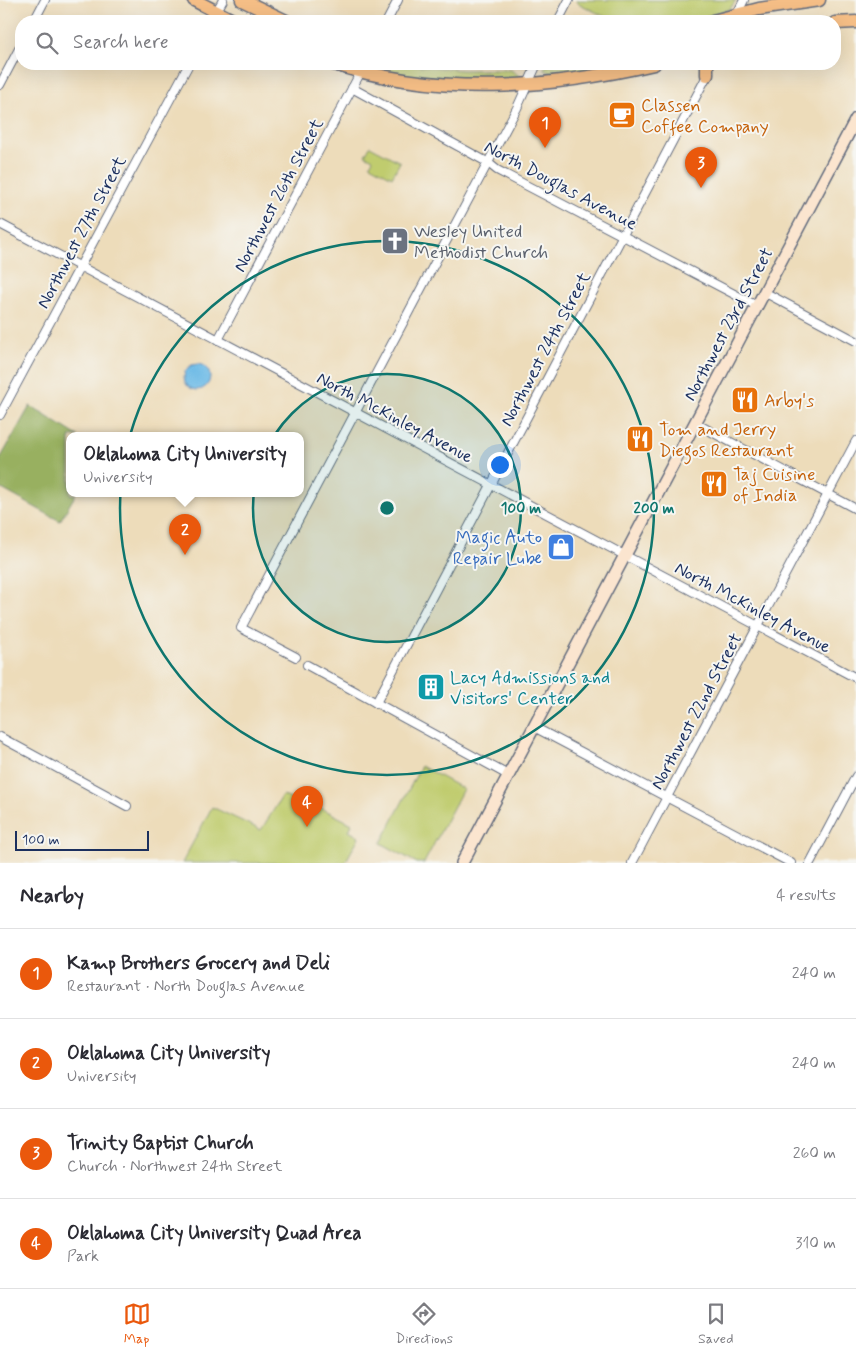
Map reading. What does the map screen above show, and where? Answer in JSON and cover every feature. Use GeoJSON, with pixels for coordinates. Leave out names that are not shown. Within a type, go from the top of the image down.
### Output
{"type":"FeatureCollection","features":[{"type":"Feature","properties":{"kind":"main road"},"geometry":{"type":"LineString","coordinates":[[194,0],[212,15]]}},
{"type":"Feature","properties":{"kind":"main road"},"geometry":{"type":"LineString","coordinates":[[242,0],[273,15]]}},
{"type":"Feature","properties":{"kind":"main road"},"geometry":{"type":"LineString","coordinates":[[746,15],[795,1],[819,0]]}},
{"type":"Feature","properties":{"kind":"main road"},"geometry":{"type":"LineString","coordinates":[[841,23],[856,22]]}},
{"type":"Feature","properties":{"kind":"main road"},"geometry":{"type":"LineString","coordinates":[[369,70],[394,79],[452,86],[482,87],[527,85],[595,77],[627,70]]}},
{"type":"Feature","properties":{"kind":"main road","name":"Northwest 23rd Street"},"geometry":{"type":"LineString","coordinates":[[462,863],[764,292],[855,125]]}},
{"type":"Feature","properties":{"kind":"street"},"geometry":{"type":"LineString","coordinates":[[37,15],[45,0]]}},
{"type":"Feature","properties":{"kind":"street"},"geometry":{"type":"LineString","coordinates":[[215,15],[223,0]]}},
{"type":"Feature","properties":{"kind":"street"},"geometry":{"type":"LineString","coordinates":[[390,15],[398,0]]}},
{"type":"Feature","properties":{"kind":"street"},"geometry":{"type":"LineString","coordinates":[[561,15],[569,0]]}},
{"type":"Feature","properties":{"kind":"street"},"geometry":{"type":"LineString","coordinates":[[736,15],[744,0]]}},
{"type":"Feature","properties":{"kind":"street"},"geometry":{"type":"LineString","coordinates":[[0,85],[15,56]]}},
{"type":"Feature","properties":{"kind":"street","name":"Northwest 27th Street"},"geometry":{"type":"LineString","coordinates":[[0,415],[186,70]]}},
{"type":"Feature","properties":{"kind":"street","name":"Northwest 26th Street"},"geometry":{"type":"LineString","coordinates":[[218,340],[362,70]]}},
{"type":"Feature","properties":{"kind":"street"},"geometry":{"type":"LineString","coordinates":[[296,657],[241,628],[535,70]]}},
{"type":"Feature","properties":{"kind":"street","name":"Northwest 24th Street"},"geometry":{"type":"LineString","coordinates":[[376,703],[623,236],[707,70]]}},
{"type":"Feature","properties":{"kind":"street","name":"North Douglas Avenue"},"geometry":{"type":"LineString","coordinates":[[352,88],[488,162],[499,172],[757,306]]}},
{"type":"Feature","properties":{"kind":"street","name":"North McKinley Avenue"},"geometry":{"type":"LineString","coordinates":[[0,224],[856,678]]}},
{"type":"Feature","properties":{"kind":"street"},"geometry":{"type":"LineString","coordinates":[[764,292],[856,341]]}},
{"type":"Feature","properties":{"kind":"street"},"geometry":{"type":"LineString","coordinates":[[695,423],[856,509]]}},
{"type":"Feature","properties":{"kind":"street","name":"Northwest 22nd Street"},"geometry":{"type":"LineString","coordinates":[[632,863],[856,441]]}},
{"type":"Feature","properties":{"kind":"street"},"geometry":{"type":"LineString","coordinates":[[307,665],[508,775]]}},
{"type":"Feature","properties":{"kind":"street"},"geometry":{"type":"LineString","coordinates":[[534,727],[792,863]]}},
{"type":"Feature","properties":{"kind":"street"},"geometry":{"type":"LineString","coordinates":[[0,738],[128,806]]}},
{"type":"Feature","properties":{"kind":"street"},"geometry":{"type":"LineString","coordinates":[[810,863],[856,776]]}},
{"type":"Feature","properties":{"kind":"green space"},"geometry":{"type":"Polygon","coordinates":[[[576,0],[736,0],[730,9],[710,15],[601,15],[578,3],[576,0]]]}},
{"type":"Feature","properties":{"kind":"green space"},"geometry":{"type":"Polygon","coordinates":[[[382,70],[511,70],[521,79],[476,81],[404,75],[382,70]]]}},
{"type":"Feature","properties":{"kind":"green space"},"geometry":{"type":"Polygon","coordinates":[[[545,70],[596,70],[580,73],[554,75],[545,70]]]}},
{"type":"Feature","properties":{"kind":"green space"},"geometry":{"type":"Polygon","coordinates":[[[370,146],[400,162],[392,177],[370,165],[373,159],[365,155],[370,146]]]}},
{"type":"Feature","properties":{"kind":"green space"},"geometry":{"type":"Polygon","coordinates":[[[30,406],[72,432],[66,432],[66,497],[74,497],[60,521],[0,488],[0,459],[30,406]]]}},
{"type":"Feature","properties":{"kind":"green space"},"geometry":{"type":"Polygon","coordinates":[[[421,766],[463,789],[424,863],[417,863],[381,843],[421,766]]]}},
{"type":"Feature","properties":{"kind":"green space"},"geometry":{"type":"Polygon","coordinates":[[[283,795],[294,801],[298,796],[352,824],[349,831],[359,837],[345,863],[182,863],[212,807],[261,830],[283,795]]]}},
{"type":"Feature","properties":{"kind":"water"},"geometry":{"type":"Polygon","coordinates":[[[197,364],[206,368],[210,377],[206,386],[197,390],[188,386],[184,377],[188,368],[197,364]]]}},
{"type":"Feature","properties":{"kind":"place","name":"Classen Coffee Company"},"geometry":{"type":"Point","coordinates":[622,115]}},
{"type":"Feature","properties":{"kind":"place","name":"Kamp Brothers Grocery and Deli"},"geometry":{"type":"Point","coordinates":[545,148]}},
{"type":"Feature","properties":{"kind":"place","name":"Trinity Baptist Church"},"geometry":{"type":"Point","coordinates":[701,188]}},
{"type":"Feature","properties":{"kind":"place","name":"Wesley United Methodist Church"},"geometry":{"type":"Point","coordinates":[395,241]}},
{"type":"Feature","properties":{"kind":"place","name":"Arby's"},"geometry":{"type":"Point","coordinates":[745,400]}},
{"type":"Feature","properties":{"kind":"place","name":"Tom and Jerry Diegos Restaurant"},"geometry":{"type":"Point","coordinates":[640,439]}},
{"type":"Feature","properties":{"kind":"place","name":"Taj Cuisine of India"},"geometry":{"type":"Point","coordinates":[714,484]}},
{"type":"Feature","properties":{"kind":"place","name":"Magic Auto Repair Lube"},"geometry":{"type":"Point","coordinates":[561,547]}},
{"type":"Feature","properties":{"kind":"place","name":"Oklahoma City University"},"geometry":{"type":"Point","coordinates":[185,555]}},
{"type":"Feature","properties":{"kind":"place","name":"Lacy Admissions and Visitors' Center"},"geometry":{"type":"Point","coordinates":[431,687]}},
{"type":"Feature","properties":{"kind":"place","name":"Oklahoma City University Quad Area"},"geometry":{"type":"Point","coordinates":[307,827]}}]}
